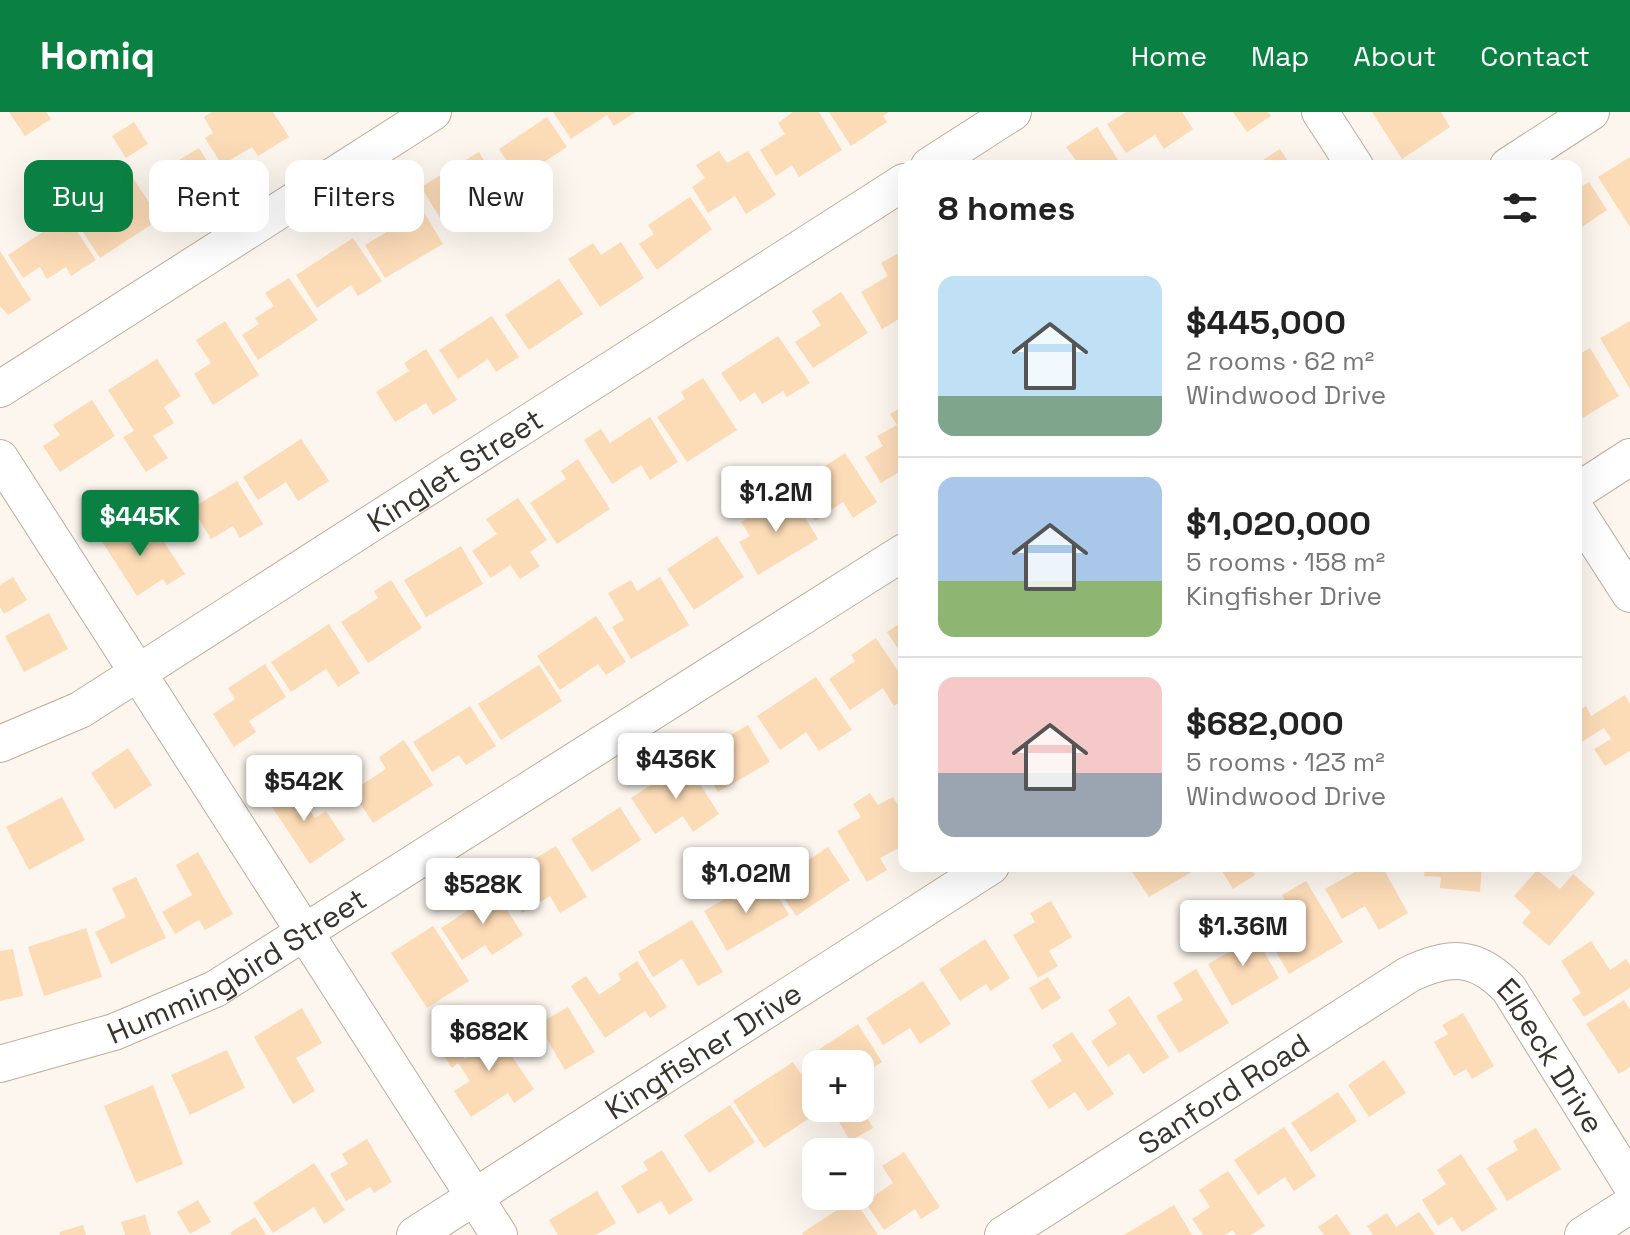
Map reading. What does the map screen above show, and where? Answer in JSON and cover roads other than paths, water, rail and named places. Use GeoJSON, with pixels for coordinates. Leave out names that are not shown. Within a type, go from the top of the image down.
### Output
{"type":"FeatureCollection","features":[{"type":"Feature","properties":{"kind":"street"},"geometry":{"type":"LineString","coordinates":[[0,389],[433,112]]}},
{"type":"Feature","properties":{"kind":"street"},"geometry":{"type":"LineString","coordinates":[[938,160],[1013,112]]}},
{"type":"Feature","properties":{"kind":"street"},"geometry":{"type":"LineString","coordinates":[[1320,112],[1351,160]]}},
{"type":"Feature","properties":{"kind":"street"},"geometry":{"type":"LineString","coordinates":[[1517,160],[1591,112]]}},
{"type":"Feature","properties":{"kind":"street","name":"Kinglet Street"},"geometry":{"type":"LineString","coordinates":[[0,744],[68,716],[138,674],[898,186]]}},
{"type":"Feature","properties":{"kind":"street"},"geometry":{"type":"LineString","coordinates":[[1582,488],[1630,457]]}},
{"type":"Feature","properties":{"kind":"street"},"geometry":{"type":"LineString","coordinates":[[0,458],[499,1235]]}},
{"type":"Feature","properties":{"kind":"street"},"geometry":{"type":"LineString","coordinates":[[1582,519],[1630,594]]}},
{"type":"Feature","properties":{"kind":"street","name":"Hummingbird Street"},"geometry":{"type":"LineString","coordinates":[[0,1064],[55,1051],[162,1013],[215,989],[305,935],[898,556]]}},
{"type":"Feature","properties":{"kind":"street","name":"Kingfisher Drive"},"geometry":{"type":"LineString","coordinates":[[415,1235],[982,872]]}},
{"type":"Feature","properties":{"kind":"street","name":"Sanford Road"},"geometry":{"type":"LineString","coordinates":[[1003,1235],[1408,975],[1436,961],[1447,961]]}},
{"type":"Feature","properties":{"kind":"street","name":"Elbeck Drive"},"geometry":{"type":"LineString","coordinates":[[1447,961],[1469,962],[1491,971],[1509,989],[1630,1183]]}},
{"type":"Feature","properties":{"kind":"street"},"geometry":{"type":"LineString","coordinates":[[1583,1235],[1630,1205]]}}]}
